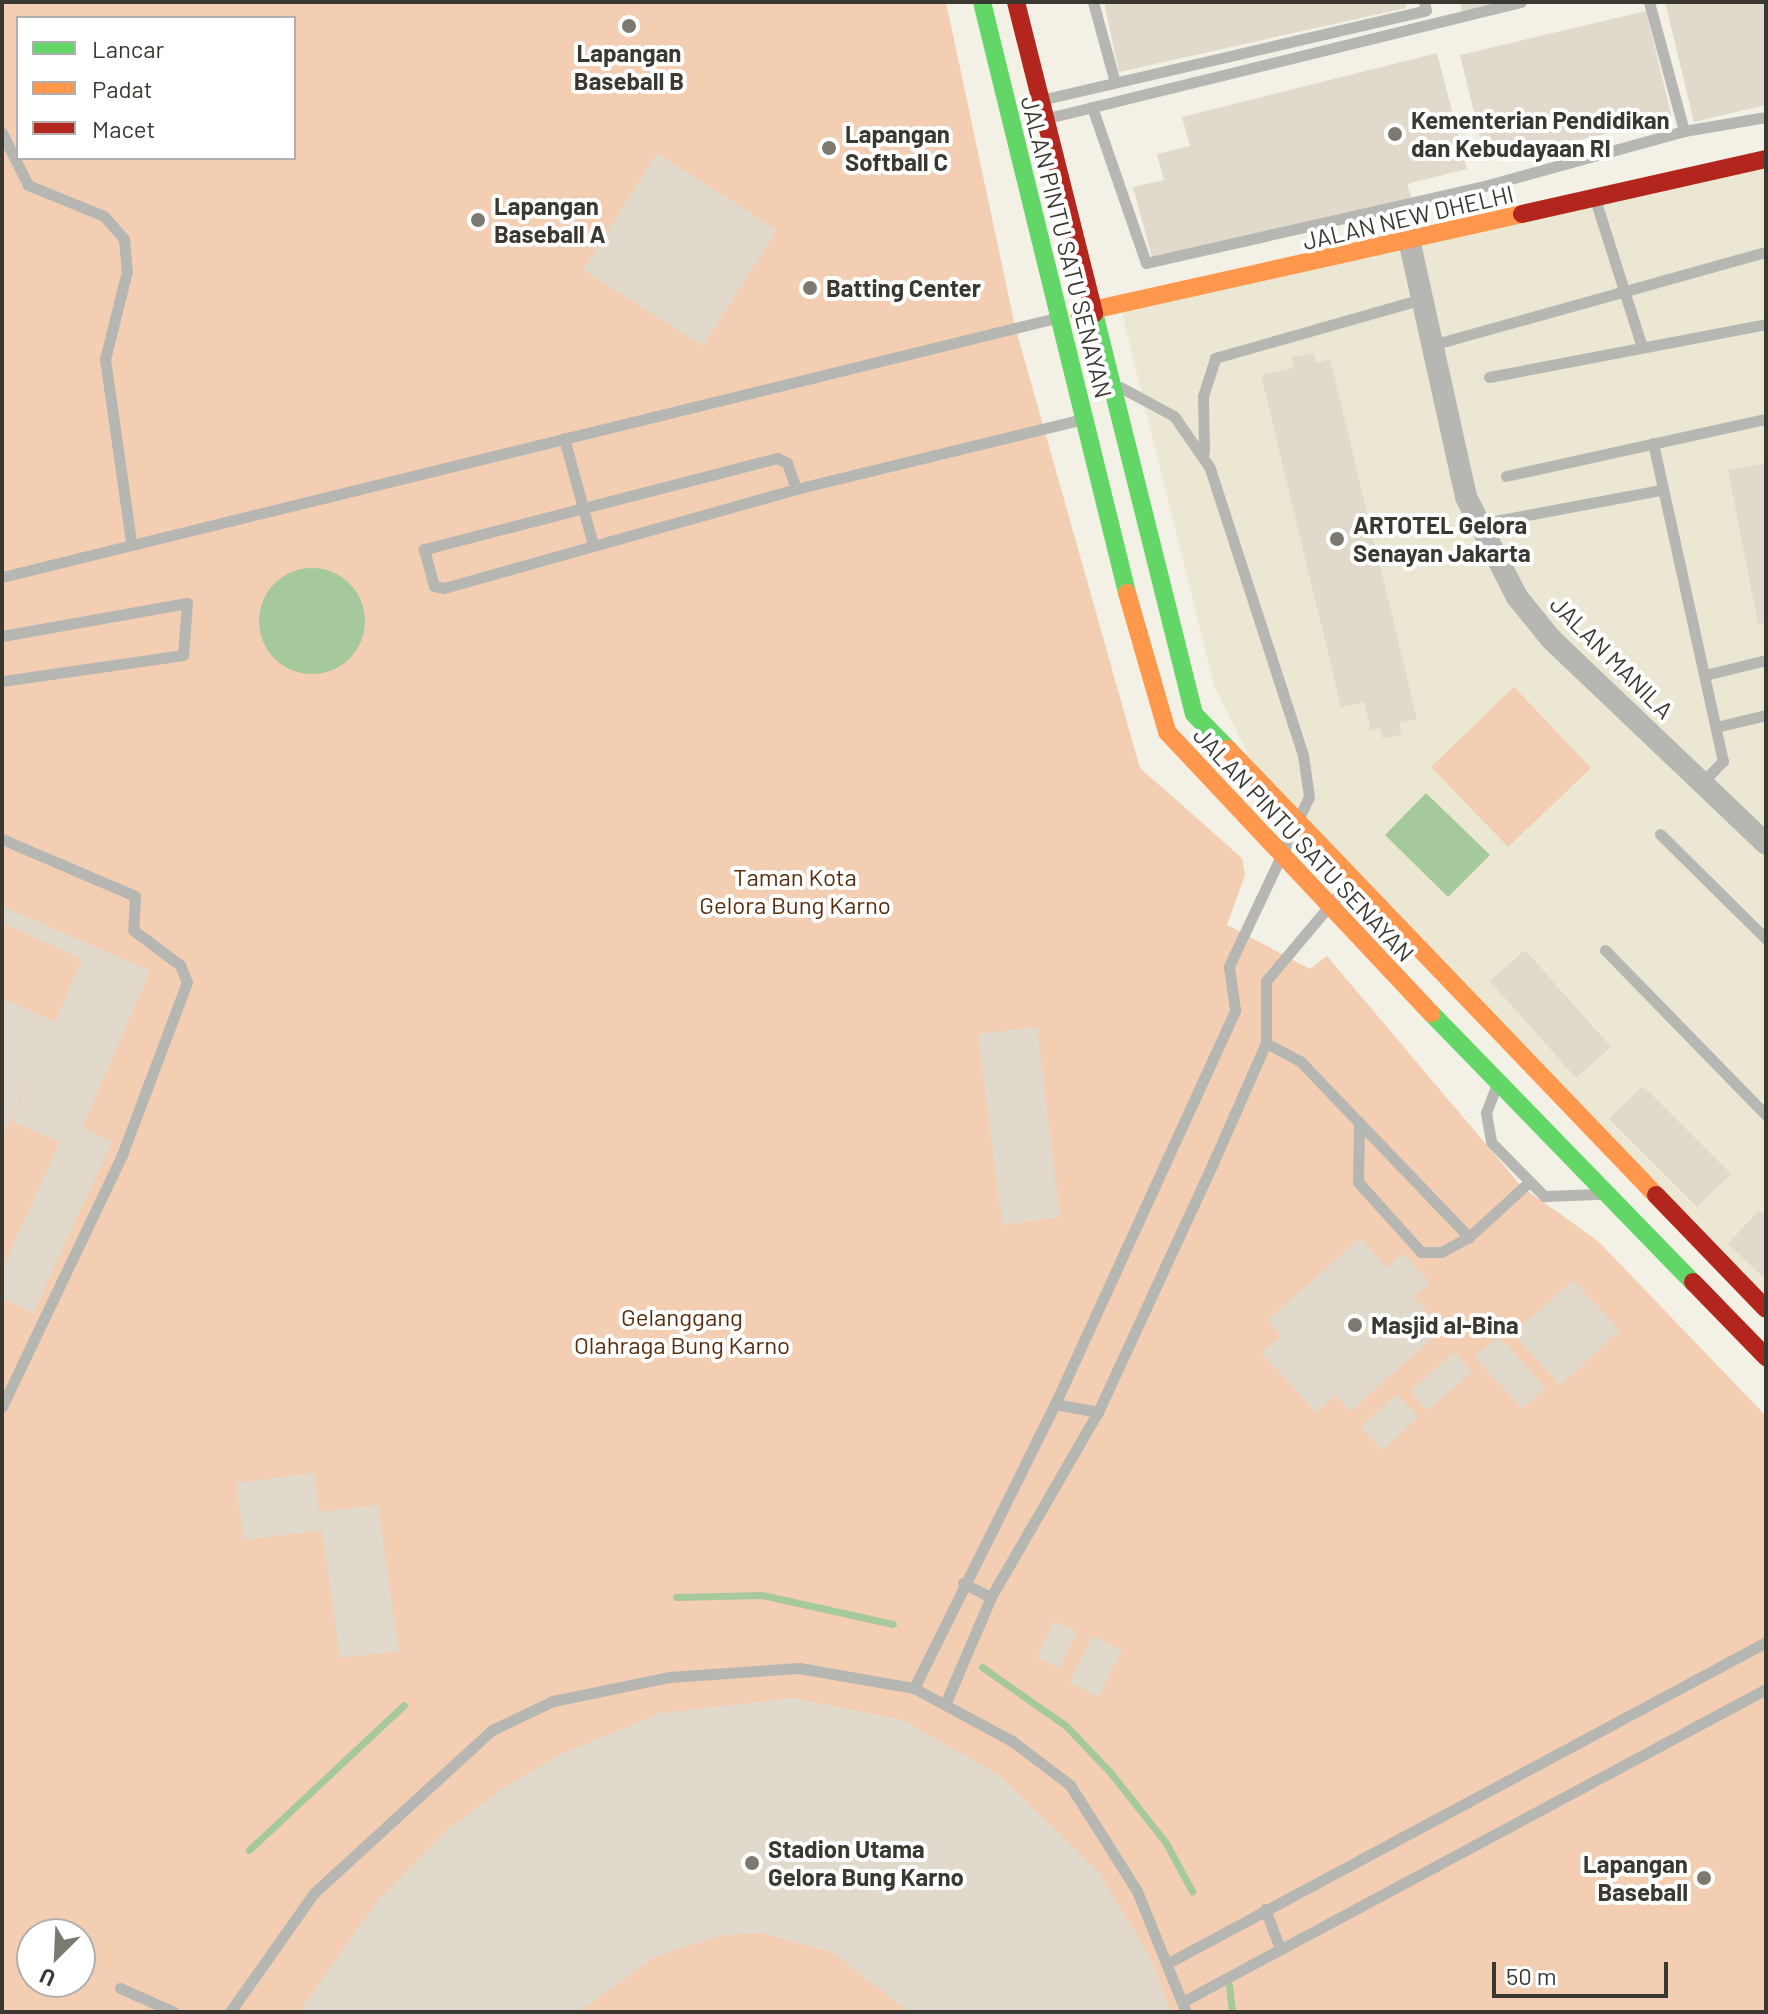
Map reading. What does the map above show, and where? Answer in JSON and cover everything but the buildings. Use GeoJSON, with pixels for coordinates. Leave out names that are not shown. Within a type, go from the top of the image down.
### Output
{"type":"FeatureCollection","features":[{"type":"Feature","properties":{"kind":"main road","name":"JALAN PINTU SATU SENAYAN"},"geometry":{"type":"LineString","coordinates":[[982,2],[1153,701],[1185,757],[1766,1357]]}},
{"type":"Feature","properties":{"kind":"main road","name":"JALAN PINTU SATU SENAYAN"},"geometry":{"type":"LineString","coordinates":[[1016,2],[1098,309],[1182,687],[1213,739],[1295,827],[1766,1309]]}},
{"type":"Feature","properties":{"kind":"main road"},"geometry":{"type":"LineString","coordinates":[[1007,108],[1040,99]]}},
{"type":"Feature","properties":{"kind":"main road","name":"JALAN NEW DHELHI"},"geometry":{"type":"LineString","coordinates":[[1060,317],[1410,244],[1595,197],[1766,159]]}},
{"type":"Feature","properties":{"kind":"street","name":"JALAN MANILA"},"geometry":{"type":"LineString","coordinates":[[1410,244],[1432,345],[1478,524],[1517,597],[1551,639],[1766,844]]}},
{"type":"Feature","properties":{"kind":"lane"},"geometry":{"type":"LineString","coordinates":[[1093,2],[1114,79]]}},
{"type":"Feature","properties":{"kind":"lane"},"geometry":{"type":"LineString","coordinates":[[1040,99],[1114,79],[1426,10],[1424,2]]}},
{"type":"Feature","properties":{"kind":"lane"},"geometry":{"type":"LineString","coordinates":[[1045,119],[1521,2]]}},
{"type":"Feature","properties":{"kind":"lane"},"geometry":{"type":"LineString","coordinates":[[1649,2],[1684,131]]}},
{"type":"Feature","properties":{"kind":"lane"},"geometry":{"type":"LineString","coordinates":[[1092,107],[1146,263],[1488,185],[1684,131],[1702,134],[1766,117]]}},
{"type":"Feature","properties":{"kind":"lane"},"geometry":{"type":"LineString","coordinates":[[2,133],[28,185],[104,216],[124,239],[127,271],[105,371],[131,541]]}},
{"type":"Feature","properties":{"kind":"lane"},"geometry":{"type":"LineString","coordinates":[[1595,197],[1642,347]]}},
{"type":"Feature","properties":{"kind":"lane"},"geometry":{"type":"LineString","coordinates":[[1432,345],[1766,252]]}},
{"type":"Feature","properties":{"kind":"lane"},"geometry":{"type":"LineString","coordinates":[[914,1688],[963,1583],[1055,1404],[1235,1010],[1229,966],[1278,856],[1309,797],[1303,755],[1204,457],[1203,396],[1215,358],[1422,299]]}},
{"type":"Feature","properties":{"kind":"lane"},"geometry":{"type":"LineString","coordinates":[[2,577],[131,541],[1060,317]]}},
{"type":"Feature","properties":{"kind":"lane"},"geometry":{"type":"LineString","coordinates":[[1489,377],[1766,324]]}},
{"type":"Feature","properties":{"kind":"lane"},"geometry":{"type":"LineString","coordinates":[[1116,386],[1174,416],[1204,457]]}},
{"type":"Feature","properties":{"kind":"lane"},"geometry":{"type":"LineString","coordinates":[[796,489],[787,463],[777,458],[430,542],[424,549],[431,575],[444,588],[796,489],[1085,419]]}},
{"type":"Feature","properties":{"kind":"lane"},"geometry":{"type":"LineString","coordinates":[[1506,476],[1766,419]]}},
{"type":"Feature","properties":{"kind":"lane"},"geometry":{"type":"LineString","coordinates":[[564,438],[593,545]]}},
{"type":"Feature","properties":{"kind":"lane"},"geometry":{"type":"LineString","coordinates":[[1653,443],[1660,490],[1723,761],[1703,782]]}},
{"type":"Feature","properties":{"kind":"lane"},"geometry":{"type":"LineString","coordinates":[[1478,524],[1660,490]]}},
{"type":"Feature","properties":{"kind":"lane"},"geometry":{"type":"LineString","coordinates":[[2,636],[187,603],[183,655],[2,681]]}},
{"type":"Feature","properties":{"kind":"lane"},"geometry":{"type":"LineString","coordinates":[[1705,675],[1766,660]]}},
{"type":"Feature","properties":{"kind":"lane"},"geometry":{"type":"LineString","coordinates":[[1716,727],[1766,715]]}},
{"type":"Feature","properties":{"kind":"lane"},"geometry":{"type":"LineString","coordinates":[[1660,834],[1766,939]]}},
{"type":"Feature","properties":{"kind":"lane"},"geometry":{"type":"LineString","coordinates":[[2,839],[135,896],[133,930],[180,965],[187,982],[122,1155],[2,1407]]}},
{"type":"Feature","properties":{"kind":"lane"},"geometry":{"type":"LineString","coordinates":[[946,1702],[991,1597],[1098,1412],[1266,1043],[1266,981],[1349,882]]}},
{"type":"Feature","properties":{"kind":"lane"},"geometry":{"type":"LineString","coordinates":[[1605,950],[1766,1115]]}},
{"type":"Feature","properties":{"kind":"lane"},"geometry":{"type":"LineString","coordinates":[[1266,1043],[1301,1062],[1469,1237]]}},
{"type":"Feature","properties":{"kind":"lane"},"geometry":{"type":"LineString","coordinates":[[1498,1081],[1486,1113],[1491,1142],[1529,1182],[1561,1199],[1606,1193]]}},
{"type":"Feature","properties":{"kind":"lane"},"geometry":{"type":"LineString","coordinates":[[1359,1122],[1358,1182],[1421,1252],[1441,1252],[1469,1237],[1529,1182]]}},
{"type":"Feature","properties":{"kind":"lane"},"geometry":{"type":"LineString","coordinates":[[1055,1404],[1098,1412]]}},
{"type":"Feature","properties":{"kind":"lane"},"geometry":{"type":"LineString","coordinates":[[963,1583],[991,1597]]}},
{"type":"Feature","properties":{"kind":"lane"},"geometry":{"type":"LineString","coordinates":[[1170,1962],[1766,1642]]}},
{"type":"Feature","properties":{"kind":"lane"},"geometry":{"type":"LineString","coordinates":[[230,2012],[314,1893],[359,1845],[492,1730],[553,1701],[669,1677],[799,1668],[914,1688],[946,1702],[1070,1785],[1105,1830],[1170,1962],[1185,2006],[1280,1949],[1766,1689]]}},
{"type":"Feature","properties":{"kind":"lane"},"geometry":{"type":"LineString","coordinates":[[1265,1909],[1280,1949]]}},
{"type":"Feature","properties":{"kind":"lane"},"geometry":{"type":"LineString","coordinates":[[120,1988],[174,2012]]}},
{"type":"Feature","properties":{"kind":"shaded area"},"geometry":{"type":"Polygon","coordinates":[[[1766,155],[1766,1295],[1255,768],[1214,686],[1120,305],[1766,155]]]}},
{"type":"Feature","properties":{"kind":"shaded area"},"geometry":{"type":"Polygon","coordinates":[[[312,568],[332,572],[349,584],[361,601],[365,621],[361,641],[349,658],[332,670],[312,674],[292,670],[275,658],[263,641],[259,621],[263,601],[275,584],[292,572],[312,568]]]}},
{"type":"Feature","properties":{"kind":"shaded area"},"geometry":{"type":"Polygon","coordinates":[[[1426,793],[1490,855],[1448,897],[1385,835],[1426,793]]]}},
{"type":"Feature","properties":{"kind":"green space","name":"Gelanggang Olahraga Bung Karno"},"geometry":{"type":"Polygon","coordinates":[[[2,2],[946,2],[1015,326],[1140,768],[1242,858],[1245,875],[1227,925],[1310,969],[1327,956],[1522,1187],[1598,1241],[1766,1416],[1766,2012],[2,2012],[2,2]]]}},
{"type":"Feature","properties":{"kind":"green space"},"geometry":{"type":"Polygon","coordinates":[[[1514,687],[1591,768],[1508,847],[1431,767],[1514,687]]]}},
{"type":"Feature","properties":{"kind":"waterway"},"geometry":{"type":"LineString","coordinates":[[676,1597],[762,1595],[893,1624]]}},
{"type":"Feature","properties":{"kind":"waterway"},"geometry":{"type":"LineString","coordinates":[[982,1667],[1066,1726],[1110,1772],[1166,1843],[1192,1891]]}},
{"type":"Feature","properties":{"kind":"waterway"},"geometry":{"type":"LineString","coordinates":[[249,1850],[404,1705]]}},
{"type":"Feature","properties":{"kind":"waterway"},"geometry":{"type":"LineString","coordinates":[[1229,1986],[1232,2012]]}},
{"type":"Feature","properties":{"kind":"traffic: fast"},"geometry":{"type":"LineString","coordinates":[[982,2],[1127,593]]}},
{"type":"Feature","properties":{"kind":"traffic: fast"},"geometry":{"type":"LineString","coordinates":[[1094,313],[1194,714],[1228,749]]}},
{"type":"Feature","properties":{"kind":"traffic: fast"},"geometry":{"type":"LineString","coordinates":[[1431,1013],[1693,1282]]}},
{"type":"Feature","properties":{"kind":"traffic: slow"},"geometry":{"type":"LineString","coordinates":[[1079,313],[1522,214]]}},
{"type":"Feature","properties":{"kind":"traffic: slow"},"geometry":{"type":"LineString","coordinates":[[1127,593],[1167,732],[1431,1013]]}},
{"type":"Feature","properties":{"kind":"traffic: slow"},"geometry":{"type":"LineString","coordinates":[[1228,749],[1656,1195]]}},
{"type":"Feature","properties":{"kind":"traffic: jam"},"geometry":{"type":"LineString","coordinates":[[1016,2],[1094,313]]}},
{"type":"Feature","properties":{"kind":"traffic: jam"},"geometry":{"type":"LineString","coordinates":[[1522,214],[1766,159]]}},
{"type":"Feature","properties":{"kind":"traffic: jam"},"geometry":{"type":"LineString","coordinates":[[1656,1195],[1766,1309]]}},
{"type":"Feature","properties":{"kind":"traffic: jam"},"geometry":{"type":"LineString","coordinates":[[1693,1282],[1766,1357]]}},
{"type":"Feature","properties":{"kind":"place","name":"Lapangan Baseball B"},"geometry":{"type":"Point","coordinates":[629,26]}},
{"type":"Feature","properties":{"kind":"place","name":"Kementerian Pendidikan dan Kebudayaan RI"},"geometry":{"type":"Point","coordinates":[1395,134]}},
{"type":"Feature","properties":{"kind":"place","name":"Lapangan Softball C"},"geometry":{"type":"Point","coordinates":[829,148]}},
{"type":"Feature","properties":{"kind":"place","name":"Lapangan Baseball A"},"geometry":{"type":"Point","coordinates":[478,220]}},
{"type":"Feature","properties":{"kind":"place","name":"Batting Center"},"geometry":{"type":"Point","coordinates":[810,288]}},
{"type":"Feature","properties":{"kind":"place","name":"ARTOTEL Gelora Senayan Jakarta"},"geometry":{"type":"Point","coordinates":[1337,539]}},
{"type":"Feature","properties":{"kind":"place","name":"Masjid al-Bina"},"geometry":{"type":"Point","coordinates":[1355,1325]}},
{"type":"Feature","properties":{"kind":"place","name":"Stadion Utama Gelora Bung Karno"},"geometry":{"type":"Point","coordinates":[752,1863]}},
{"type":"Feature","properties":{"kind":"place","name":"Lapangan Baseball"},"geometry":{"type":"Point","coordinates":[1704,1878]}},
{"type":"Feature","properties":{"kind":"park label","name":"Taman Kota Gelora Bung Karno"},"geometry":{"type":"Point","coordinates":[795,891]}}]}
